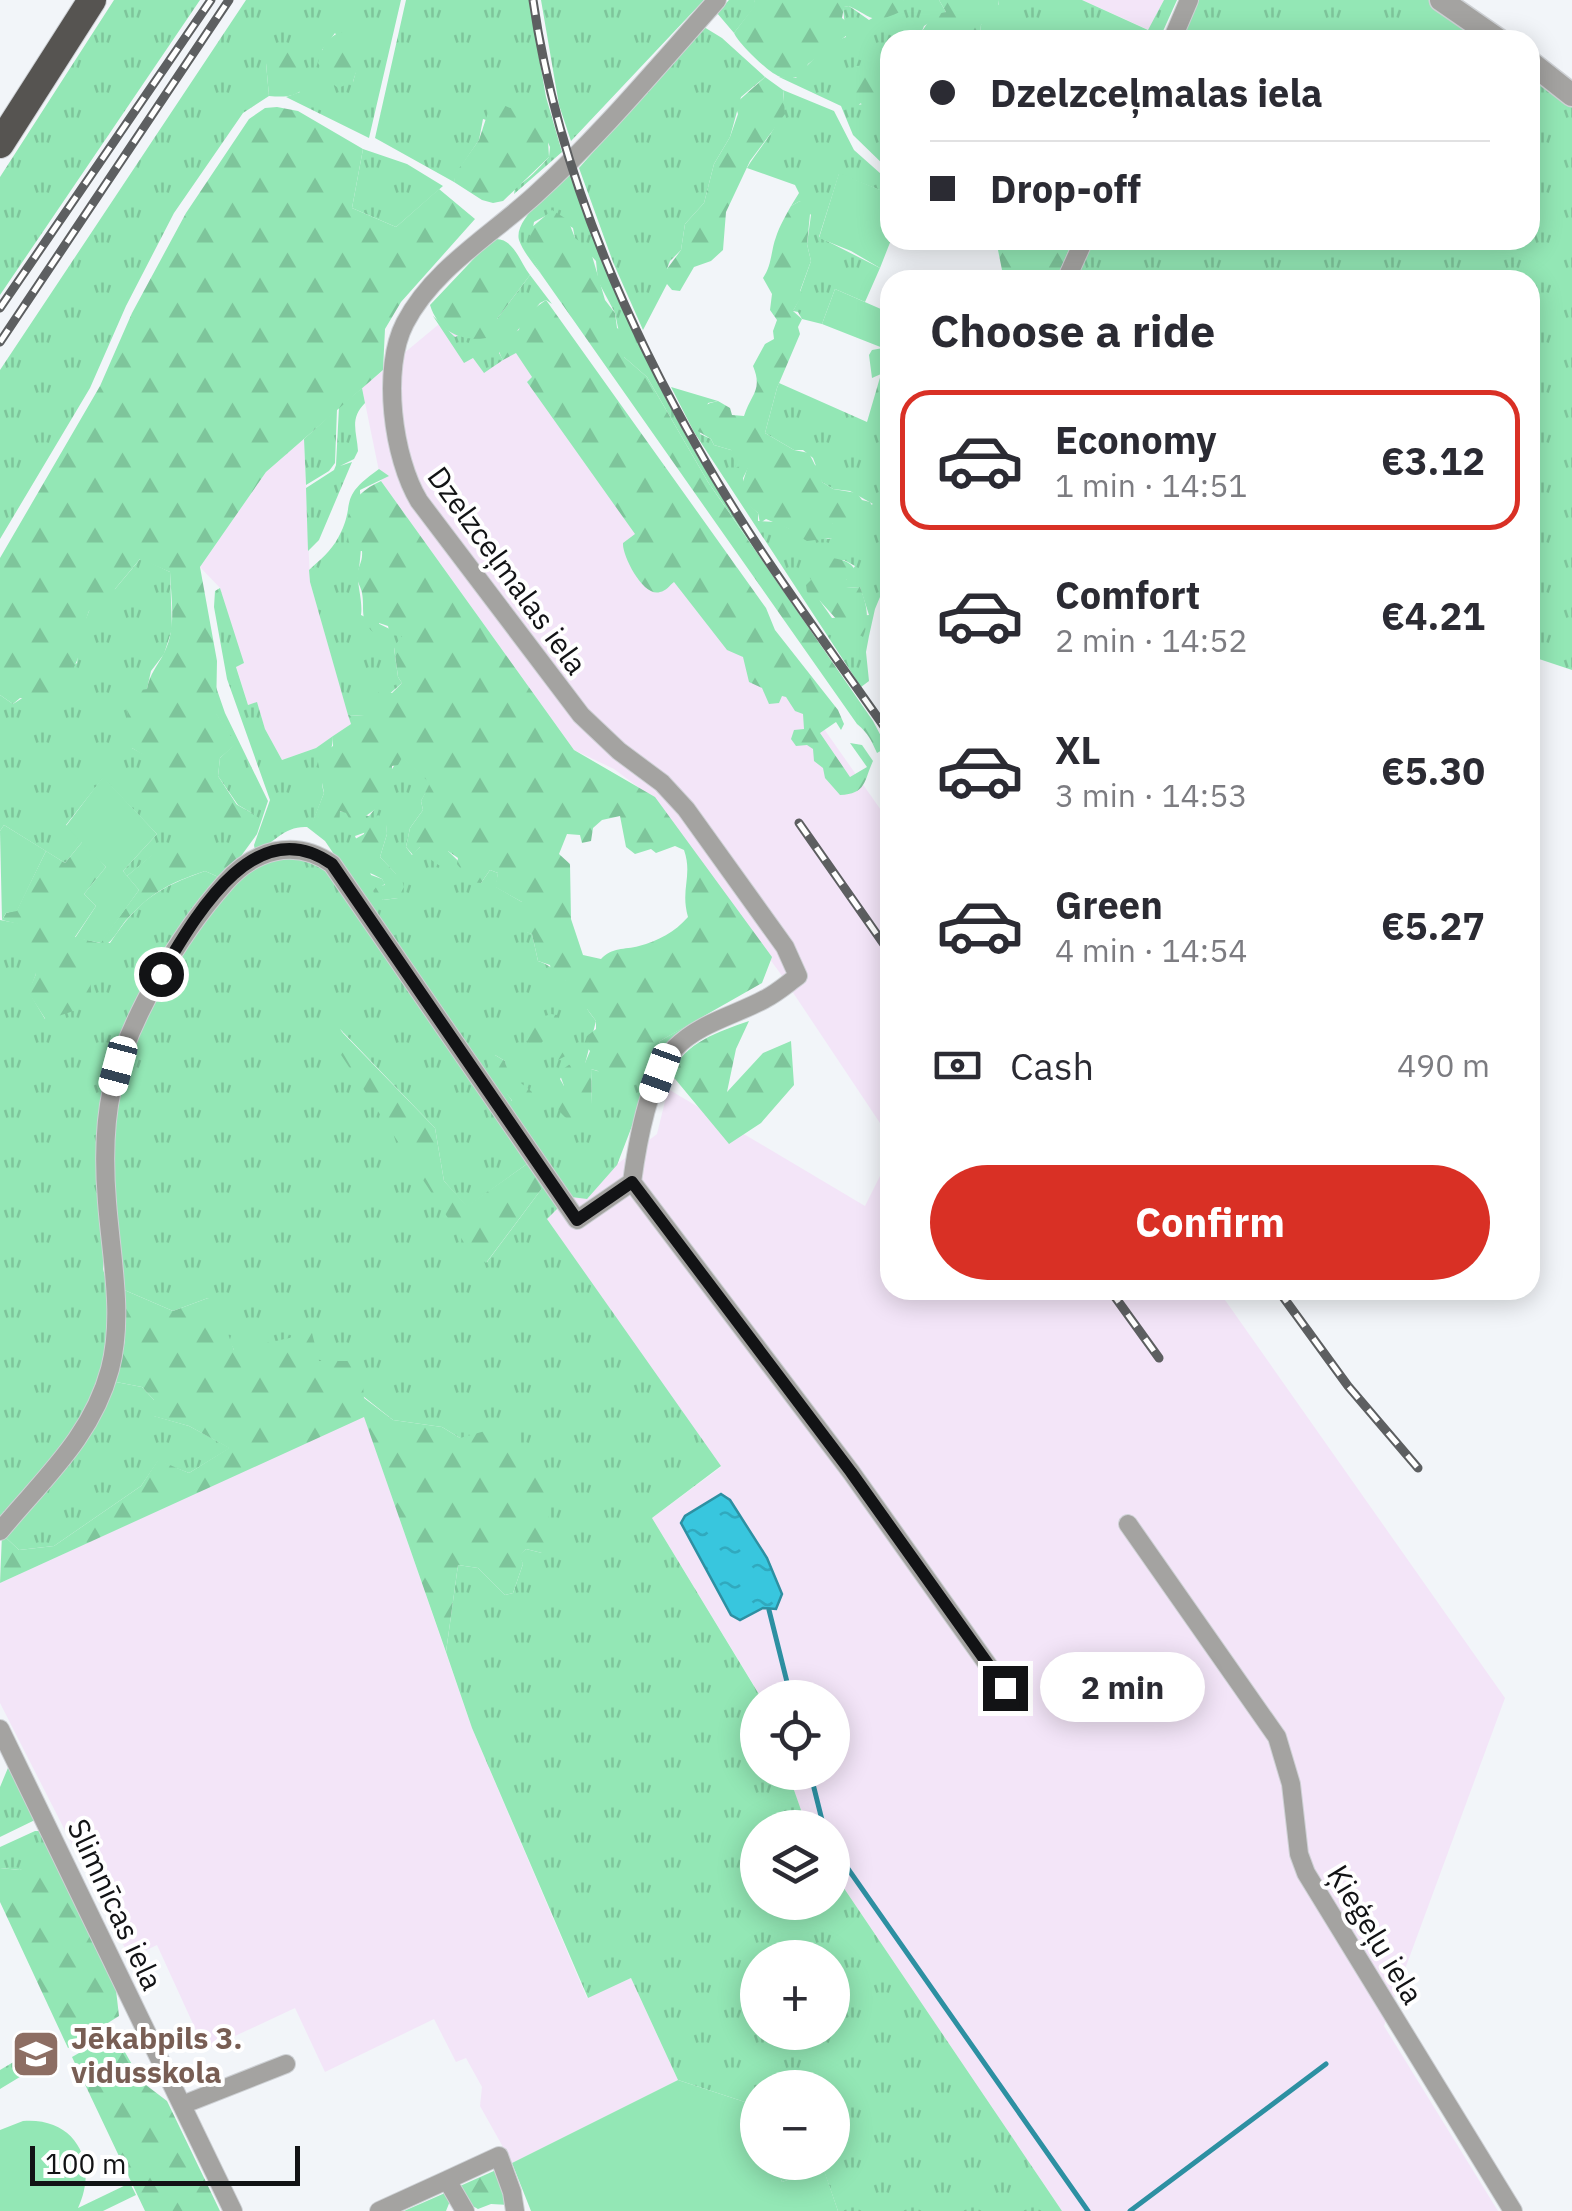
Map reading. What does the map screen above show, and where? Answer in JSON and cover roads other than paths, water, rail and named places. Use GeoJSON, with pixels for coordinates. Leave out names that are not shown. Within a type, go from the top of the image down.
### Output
{"type":"FeatureCollection","features":[{"type":"Feature","properties":{"kind":"highway"},"geometry":{"type":"LineString","coordinates":[[0,144],[92,0]]}},
{"type":"Feature","properties":{"kind":"street","name":"Dzelzceļmalas iela"},"geometry":{"type":"LineString","coordinates":[[632,1182],[645,1116],[660,1073],[674,1048],[699,1030],[768,998],[798,976],[784,948],[686,809],[662,783],[619,752],[581,716],[418,501],[402,468],[395,426],[394,358],[398,340],[417,305],[462,255],[536,194],[571,159],[717,0]]}},
{"type":"Feature","properties":{"kind":"street"},"geometry":{"type":"LineString","coordinates":[[1176,30],[1189,0]]}},
{"type":"Feature","properties":{"kind":"street"},"geometry":{"type":"LineString","coordinates":[[1441,0],[1484,30]]}},
{"type":"Feature","properties":{"kind":"street"},"geometry":{"type":"LineString","coordinates":[[1540,70],[1572,95]]}},
{"type":"Feature","properties":{"kind":"street"},"geometry":{"type":"LineString","coordinates":[[0,1530],[60,1463],[92,1418],[110,1368],[116,1330],[106,1170],[107,1116],[127,1043],[161,974],[190,928],[234,873],[248,860],[270,851],[299,850],[332,864],[577,1220],[632,1182],[851,1472],[1005,1688]]}},
{"type":"Feature","properties":{"kind":"street","name":"Ķieģeļu iela"},"geometry":{"type":"LineString","coordinates":[[1128,1524],[1277,1737],[1290,1784],[1298,1854],[1306,1874],[1513,2211]]}},
{"type":"Feature","properties":{"kind":"street","name":"Slimnīcas iela"},"geometry":{"type":"LineString","coordinates":[[0,1729],[233,2211]]}},
{"type":"Feature","properties":{"kind":"street"},"geometry":{"type":"LineString","coordinates":[[182,2105],[286,2064]]}},
{"type":"Feature","properties":{"kind":"street"},"geometry":{"type":"LineString","coordinates":[[380,2211],[498,2156],[512,2192],[514,2211]]}},
{"type":"Feature","properties":{"kind":"street"},"geometry":{"type":"LineString","coordinates":[[447,2180],[466,2211]]}},
{"type":"Feature","properties":{"kind":"water"},"geometry":{"type":"Polygon","coordinates":[[[721,1494],[730,1500],[767,1558],[782,1594],[776,1609],[763,1608],[740,1620],[731,1615],[681,1523],[685,1516],[721,1494]]]}},
{"type":"Feature","properties":{"kind":"waterway"},"geometry":{"type":"LineString","coordinates":[[769,1610],[786,1680]]}},
{"type":"Feature","properties":{"kind":"waterway"},"geometry":{"type":"LineString","coordinates":[[814,1790],[820,1810]]}},
{"type":"Feature","properties":{"kind":"waterway"},"geometry":{"type":"LineString","coordinates":[[850,1872],[1088,2211]]}},
{"type":"Feature","properties":{"kind":"waterway"},"geometry":{"type":"LineString","coordinates":[[1130,2211],[1326,2064]]}},
{"type":"Feature","properties":{"kind":"railway"},"geometry":{"type":"LineString","coordinates":[[0,308],[211,0]]}},
{"type":"Feature","properties":{"kind":"railway"},"geometry":{"type":"LineString","coordinates":[[0,342],[229,0]]}},
{"type":"Feature","properties":{"kind":"railway"},"geometry":{"type":"LineString","coordinates":[[533,0],[543,59],[575,176],[595,234],[643,345],[744,525],[880,721]]}},
{"type":"Feature","properties":{"kind":"railway"},"geometry":{"type":"LineString","coordinates":[[799,823],[880,939]]}},
{"type":"Feature","properties":{"kind":"railway"},"geometry":{"type":"LineString","coordinates":[[1117,1300],[1159,1358]]}},
{"type":"Feature","properties":{"kind":"railway"},"geometry":{"type":"LineString","coordinates":[[1285,1300],[1348,1386],[1418,1468]]}},
{"type":"Feature","properties":{"kind":"place","name":"Jēkabpils 3. vidusskola"},"geometry":{"type":"Point","coordinates":[36,2054]}}]}
